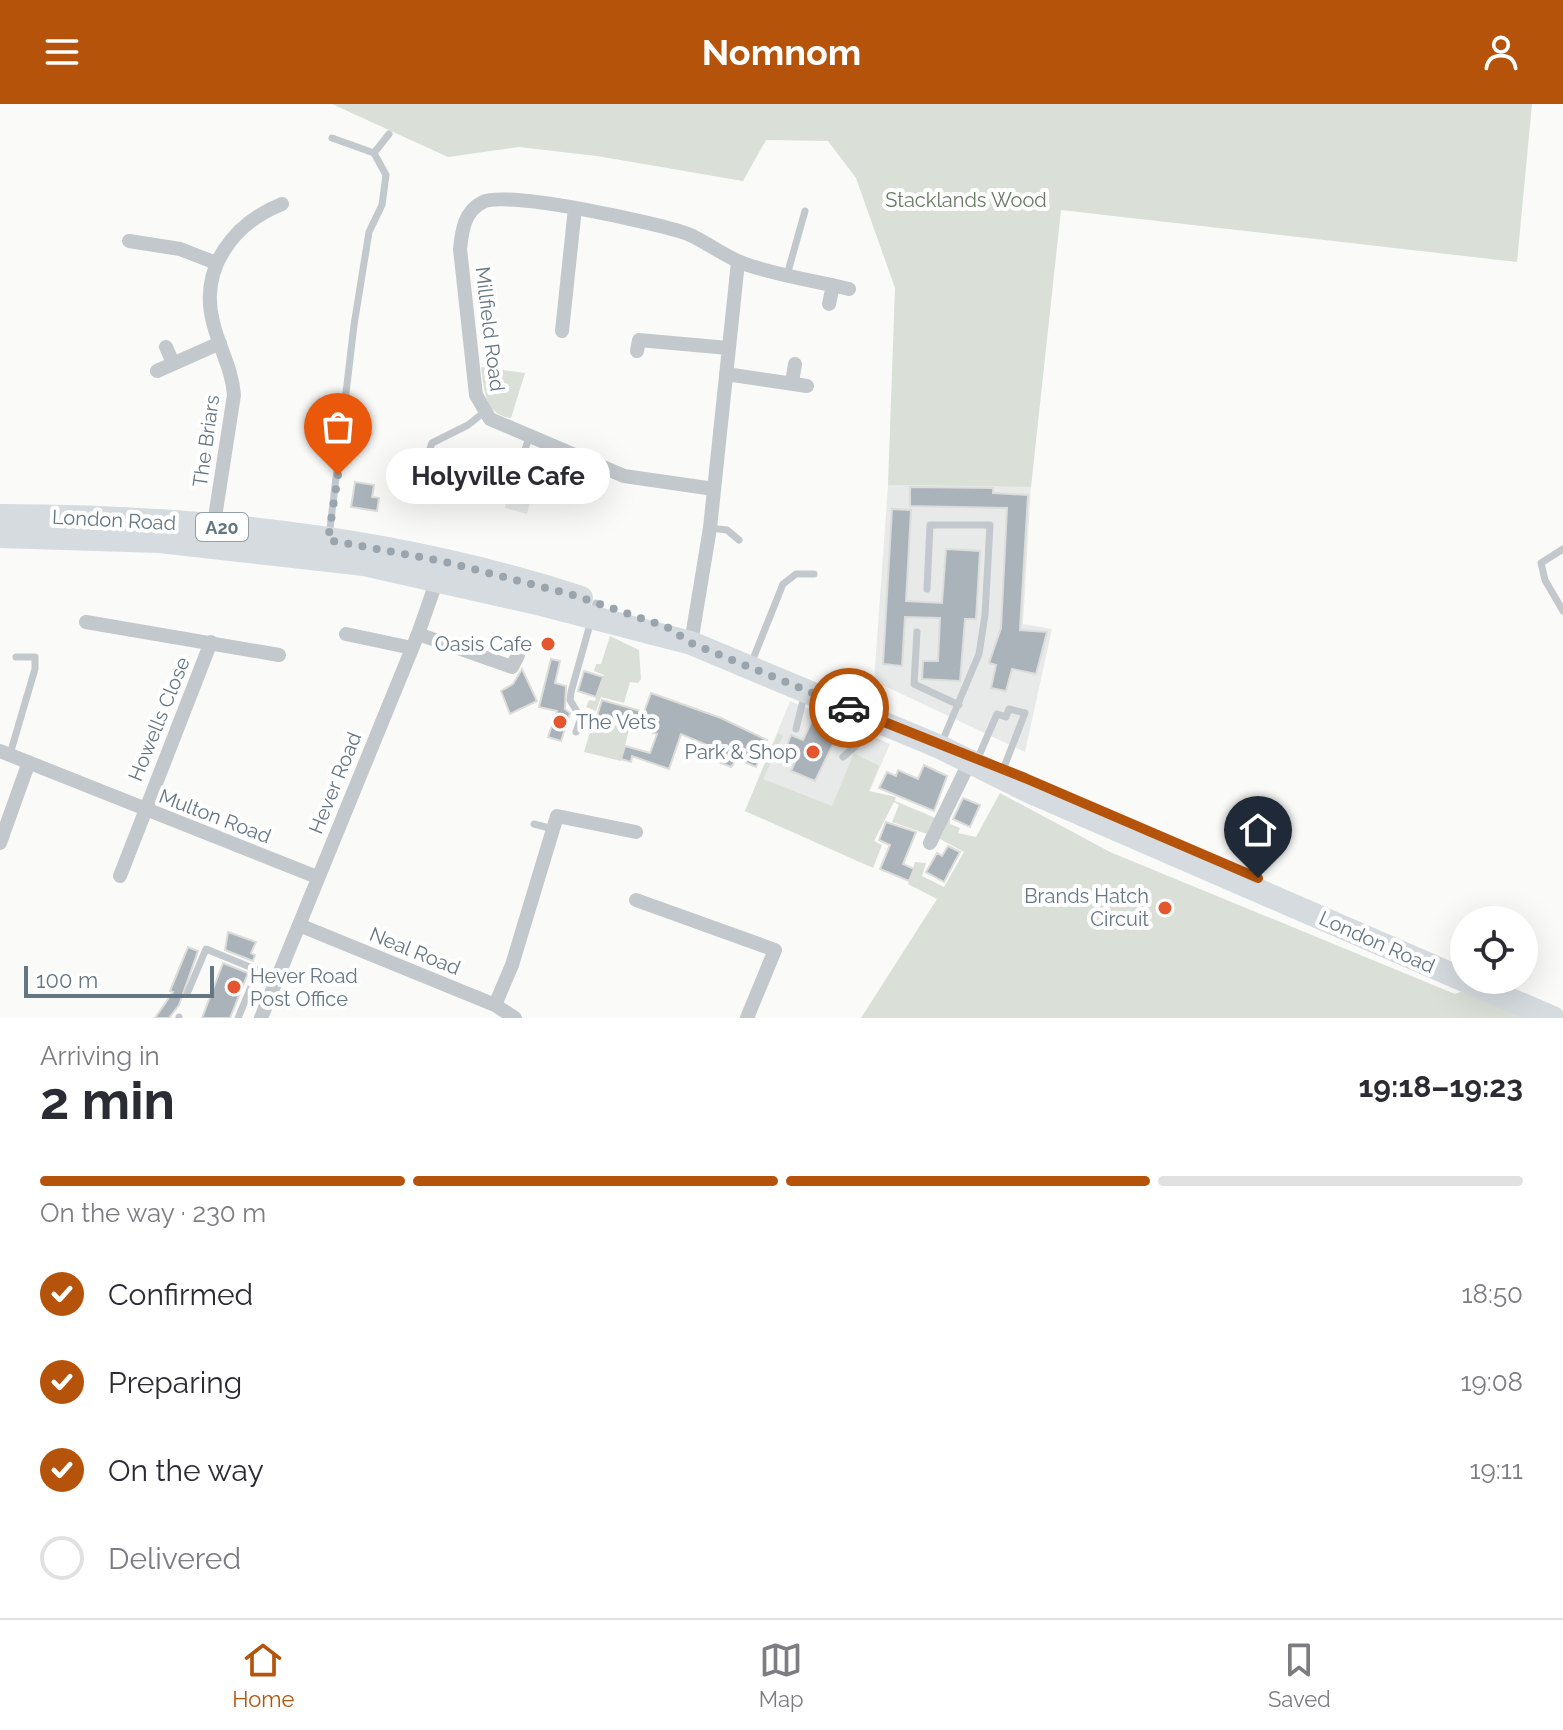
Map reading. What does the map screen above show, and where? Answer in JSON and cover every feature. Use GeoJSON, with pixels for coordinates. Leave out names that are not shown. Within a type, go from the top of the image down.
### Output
{"type":"FeatureCollection","features":[{"type":"Feature","properties":{"kind":"main road","name":"London Road"},"geometry":{"type":"LineString","coordinates":[[0,516],[327,549],[439,570],[691,643],[973,761],[1450,974]]}},
{"type":"Feature","properties":{"kind":"main road","name":"London Road"},"geometry":{"type":"LineString","coordinates":[[0,536],[212,536]]}},
{"type":"Feature","properties":{"kind":"main road","name":"London Road"},"geometry":{"type":"LineString","coordinates":[[1001,774],[1450,960]]}},
{"type":"Feature","properties":{"kind":"main road","name":"London Road"},"geometry":{"type":"LineString","coordinates":[[1497,994],[1553,1018]]}},
{"type":"Feature","properties":{"kind":"main road"},"geometry":{"type":"LineString","coordinates":[[1530,994],[1563,1008]]}},
{"type":"Feature","properties":{"kind":"street","name":"Millfield Road"},"geometry":{"type":"LineString","coordinates":[[714,489],[624,476],[483,413],[476,395],[472,366],[460,249],[462,226],[475,207],[492,199],[575,208],[686,234],[738,262],[849,289]]}},
{"type":"Feature","properties":{"kind":"street","name":"The Briars"},"geometry":{"type":"LineString","coordinates":[[212,536],[234,395],[232,374],[212,320],[211,291],[216,263],[240,227],[276,206],[276,225]]}},
{"type":"Feature","properties":{"kind":"street"},"geometry":{"type":"LineString","coordinates":[[562,331],[575,208]]}},
{"type":"Feature","properties":{"kind":"street"},"geometry":{"type":"LineString","coordinates":[[129,241],[168,246],[216,263]]}},
{"type":"Feature","properties":{"kind":"street"},"geometry":{"type":"LineString","coordinates":[[691,643],[710,528],[738,262]]}},
{"type":"Feature","properties":{"kind":"street"},"geometry":{"type":"LineString","coordinates":[[829,304],[833,285]]}},
{"type":"Feature","properties":{"kind":"street"},"geometry":{"type":"LineString","coordinates":[[547,312],[564,313]]}},
{"type":"Feature","properties":{"kind":"street"},"geometry":{"type":"LineString","coordinates":[[637,351],[639,340],[728,348]]}},
{"type":"Feature","properties":{"kind":"street"},"geometry":{"type":"LineString","coordinates":[[157,371],[220,343]]}},
{"type":"Feature","properties":{"kind":"street"},"geometry":{"type":"LineString","coordinates":[[166,347],[173,363]]}},
{"type":"Feature","properties":{"kind":"street"},"geometry":{"type":"LineString","coordinates":[[792,383],[795,364]]}},
{"type":"Feature","properties":{"kind":"street"},"geometry":{"type":"LineString","coordinates":[[726,374],[807,386]]}},
{"type":"Feature","properties":{"kind":"street","name":"Hever Road"},"geometry":{"type":"LineString","coordinates":[[261,1018],[415,641],[439,570]]}},
{"type":"Feature","properties":{"kind":"street","name":"Howells Close"},"geometry":{"type":"LineString","coordinates":[[86,622],[279,655]]}},
{"type":"Feature","properties":{"kind":"street"},"geometry":{"type":"LineString","coordinates":[[346,634],[415,641],[512,667]]}},
{"type":"Feature","properties":{"kind":"street","name":"Howells Close"},"geometry":{"type":"LineString","coordinates":[[144,810],[211,642]]}},
{"type":"Feature","properties":{"kind":"street","name":"Multon Road"},"geometry":{"type":"LineString","coordinates":[[5,753],[317,877]]}},
{"type":"Feature","properties":{"kind":"street"},"geometry":{"type":"LineString","coordinates":[[930,843],[973,761]]}},
{"type":"Feature","properties":{"kind":"street"},"geometry":{"type":"LineString","coordinates":[[0,843],[29,762]]}},
{"type":"Feature","properties":{"kind":"street","name":"Multon Road"},"geometry":{"type":"LineString","coordinates":[[120,876],[144,810]]}},
{"type":"Feature","properties":{"kind":"street"},"geometry":{"type":"LineString","coordinates":[[495,1005],[512,965],[557,816],[636,832]]}},
{"type":"Feature","properties":{"kind":"street"},"geometry":{"type":"LineString","coordinates":[[636,900],[775,950],[747,1018]]}},
{"type":"Feature","properties":{"kind":"street","name":"Neal Road"},"geometry":{"type":"LineString","coordinates":[[299,925],[495,1005],[515,1018]]}},
{"type":"Feature","properties":{"kind":"lane"},"geometry":{"type":"LineString","coordinates":[[374,153],[389,134]]}},
{"type":"Feature","properties":{"kind":"lane"},"geometry":{"type":"LineString","coordinates":[[327,549],[354,325],[369,232],[382,205],[386,175],[374,153],[332,138]]}},
{"type":"Feature","properties":{"kind":"lane"},"geometry":{"type":"LineString","coordinates":[[787,275],[805,211]]}},
{"type":"Feature","properties":{"kind":"lane"},"geometry":{"type":"LineString","coordinates":[[427,457],[432,443],[468,425],[483,413]]}},
{"type":"Feature","properties":{"kind":"lane"},"geometry":{"type":"LineString","coordinates":[[525,486],[515,478],[530,435]]}},
{"type":"Feature","properties":{"kind":"lane"},"geometry":{"type":"LineString","coordinates":[[927,589],[930,525],[990,525],[985,615],[979,654],[940,747]]}},
{"type":"Feature","properties":{"kind":"lane"},"geometry":{"type":"LineString","coordinates":[[710,528],[727,530],[739,540]]}},
{"type":"Feature","properties":{"kind":"lane"},"geometry":{"type":"LineString","coordinates":[[1563,549],[1541,563],[1545,580],[1563,611]]}},
{"type":"Feature","properties":{"kind":"lane"},"geometry":{"type":"LineString","coordinates":[[750,666],[783,584],[796,574],[814,574]]}},
{"type":"Feature","properties":{"kind":"lane"},"geometry":{"type":"LineString","coordinates":[[576,732],[581,718],[570,700],[579,609]]}},
{"type":"Feature","properties":{"kind":"lane"},"geometry":{"type":"LineString","coordinates":[[917,632],[914,684],[959,705]]}},
{"type":"Feature","properties":{"kind":"lane"},"geometry":{"type":"LineString","coordinates":[[5,753],[35,669],[35,657],[16,657]]}},
{"type":"Feature","properties":{"kind":"lane"},"geometry":{"type":"LineString","coordinates":[[796,729],[804,706],[803,689]]}},
{"type":"Feature","properties":{"kind":"lane"},"geometry":{"type":"LineString","coordinates":[[973,761],[997,714],[1006,717],[1009,709],[1025,713],[1001,774]]}},
{"type":"Feature","properties":{"kind":"lane"},"geometry":{"type":"LineString","coordinates":[[843,757],[883,723]]}},
{"type":"Feature","properties":{"kind":"lane"},"geometry":{"type":"LineString","coordinates":[[534,824],[553,829]]}},
{"type":"Feature","properties":{"kind":"lane"},"geometry":{"type":"LineString","coordinates":[[187,994],[206,949],[277,978]]}},
{"type":"Feature","properties":{"kind":"lane"},"geometry":{"type":"LineString","coordinates":[[238,1018],[258,970]]}},
{"type":"Feature","properties":{"kind":"shaded area"},"geometry":{"type":"Polygon","coordinates":[[[498,455],[540,466],[527,514],[505,508],[506,502],[488,492],[498,455]]]}},
{"type":"Feature","properties":{"kind":"shaded area"},"geometry":{"type":"Polygon","coordinates":[[[888,485],[1031,487],[1023,624],[1052,629],[1025,752],[874,681],[888,485]]]}},
{"type":"Feature","properties":{"kind":"shaded area"},"geometry":{"type":"Polygon","coordinates":[[[790,701],[890,744],[843,853],[745,811],[790,701]]]}},
{"type":"Feature","properties":{"kind":"green space","name":"Stacklands Wood"},"geometry":{"type":"Polygon","coordinates":[[[332,104],[1532,104],[1517,262],[1061,210],[1031,487],[888,485],[895,288],[856,178],[828,141],[766,140],[743,181],[597,156],[519,147],[448,157],[332,104]]]}},
{"type":"Feature","properties":{"kind":"green space"},"geometry":{"type":"Polygon","coordinates":[[[481,367],[525,373],[511,418],[495,412],[490,406],[481,367]]]}},
{"type":"Feature","properties":{"kind":"green space"},"geometry":{"type":"Polygon","coordinates":[[[610,636],[639,650],[641,679],[638,683],[630,682],[624,703],[601,697],[596,711],[586,707],[589,700],[595,701],[604,675],[594,671],[596,664],[601,664],[610,636]]]}},
{"type":"Feature","properties":{"kind":"green space"},"geometry":{"type":"Polygon","coordinates":[[[610,724],[629,730],[621,761],[584,752],[591,729],[607,733],[610,724]]]}},
{"type":"Feature","properties":{"kind":"green space"},"geometry":{"type":"Polygon","coordinates":[[[778,733],[783,736],[763,779],[832,806],[854,753],[879,766],[869,791],[896,797],[895,801],[938,819],[927,834],[892,822],[899,805],[894,802],[874,841],[882,845],[873,868],[745,811],[778,733]]]}},
{"type":"Feature","properties":{"kind":"green space"},"geometry":{"type":"Polygon","coordinates":[[[1000,793],[1110,852],[1450,994],[1484,994],[1536,1018],[861,1018],[937,899],[908,884],[915,862],[926,863],[922,876],[944,887],[964,852],[940,839],[950,818],[950,824],[960,828],[958,833],[976,837],[1000,793]]]}},
{"type":"Feature","properties":{"kind":"building"},"geometry":{"type":"Polygon","coordinates":[[[355,482],[374,485],[372,497],[379,498],[377,511],[351,507],[355,482]]]}},
{"type":"Feature","properties":{"kind":"building"},"geometry":{"type":"Polygon","coordinates":[[[910,487],[993,488],[993,493],[1028,495],[1020,630],[1047,632],[1036,674],[1012,669],[1006,691],[991,688],[996,665],[989,663],[1001,628],[1007,508],[910,506],[910,487]]]}},
{"type":"Feature","properties":{"kind":"building"},"geometry":{"type":"Polygon","coordinates":[[[892,509],[911,510],[906,601],[942,603],[946,549],[980,551],[976,619],[965,619],[960,681],[922,679],[923,661],[938,661],[940,618],[905,617],[902,666],[883,664],[892,509]]]}},
{"type":"Feature","properties":{"kind":"building"},"geometry":{"type":"Polygon","coordinates":[[[551,659],[560,661],[555,683],[566,686],[565,709],[570,713],[561,741],[548,737],[557,711],[539,707],[551,659]]]}},
{"type":"Feature","properties":{"kind":"building"},"geometry":{"type":"Polygon","coordinates":[[[522,669],[537,701],[510,714],[501,691],[513,684],[522,669]]]}},
{"type":"Feature","properties":{"kind":"building"},"geometry":{"type":"Polygon","coordinates":[[[584,671],[603,677],[596,697],[578,691],[584,671]]]}},
{"type":"Feature","properties":{"kind":"building"},"geometry":{"type":"Polygon","coordinates":[[[651,693],[721,718],[767,740],[756,767],[737,759],[731,767],[709,758],[714,748],[681,734],[669,769],[632,756],[631,762],[621,759],[625,746],[650,753],[657,734],[597,716],[602,700],[644,712],[651,693]]]}},
{"type":"Feature","properties":{"kind":"building"},"geometry":{"type":"Polygon","coordinates":[[[816,712],[843,724],[815,781],[791,771],[798,755],[786,748],[791,735],[803,740],[816,712]]]}},
{"type":"Feature","properties":{"kind":"building"},"geometry":{"type":"Polygon","coordinates":[[[924,765],[947,776],[934,811],[879,788],[887,772],[896,776],[898,770],[918,779],[924,765]]]}},
{"type":"Feature","properties":{"kind":"building"},"geometry":{"type":"Polygon","coordinates":[[[963,798],[980,805],[970,827],[953,819],[963,798]]]}},
{"type":"Feature","properties":{"kind":"building"},"geometry":{"type":"Polygon","coordinates":[[[886,822],[916,832],[903,864],[914,869],[909,881],[880,869],[890,845],[879,840],[886,822]]]}},
{"type":"Feature","properties":{"kind":"building"},"geometry":{"type":"Polygon","coordinates":[[[948,846],[960,852],[944,882],[926,872],[937,853],[942,856],[948,846]]]}},
{"type":"Feature","properties":{"kind":"building"},"geometry":{"type":"Polygon","coordinates":[[[228,932],[256,942],[251,953],[255,955],[253,961],[225,950],[228,932]]]}},
{"type":"Feature","properties":{"kind":"building"},"geometry":{"type":"Polygon","coordinates":[[[188,947],[198,951],[179,1005],[169,1018],[155,1018],[173,992],[170,991],[188,947]]]}},
{"type":"Feature","properties":{"kind":"building"},"geometry":{"type":"Polygon","coordinates":[[[223,963],[248,973],[230,1018],[202,1018],[223,963]]]}},
{"type":"Feature","properties":{"kind":"way so far"},"geometry":{"type":"LineString","coordinates":[[338,475],[328,540],[442,561],[573,595],[667,627],[691,643],[849,708]]}},
{"type":"Feature","properties":{"kind":"place","name":"Holyville Cafe"},"geometry":{"type":"Point","coordinates":[338,475]}},
{"type":"Feature","properties":{"kind":"place","name":"Oasis Cafe"},"geometry":{"type":"Point","coordinates":[548,644]}},
{"type":"Feature","properties":{"kind":"place","name":"The Vets"},"geometry":{"type":"Point","coordinates":[560,722]}},
{"type":"Feature","properties":{"kind":"place","name":"Park & Shop"},"geometry":{"type":"Point","coordinates":[813,752]}},
{"type":"Feature","properties":{"kind":"place","name":"Brands Hatch Circuit"},"geometry":{"type":"Point","coordinates":[1165,908]}},
{"type":"Feature","properties":{"kind":"place","name":"Hever Road Post Office"},"geometry":{"type":"Point","coordinates":[234,987]}},
{"type":"Feature","properties":{"kind":"route"},"geometry":{"type":"LineString","coordinates":[[849,708],[940,747],[1025,778],[1258,878]]}}]}
